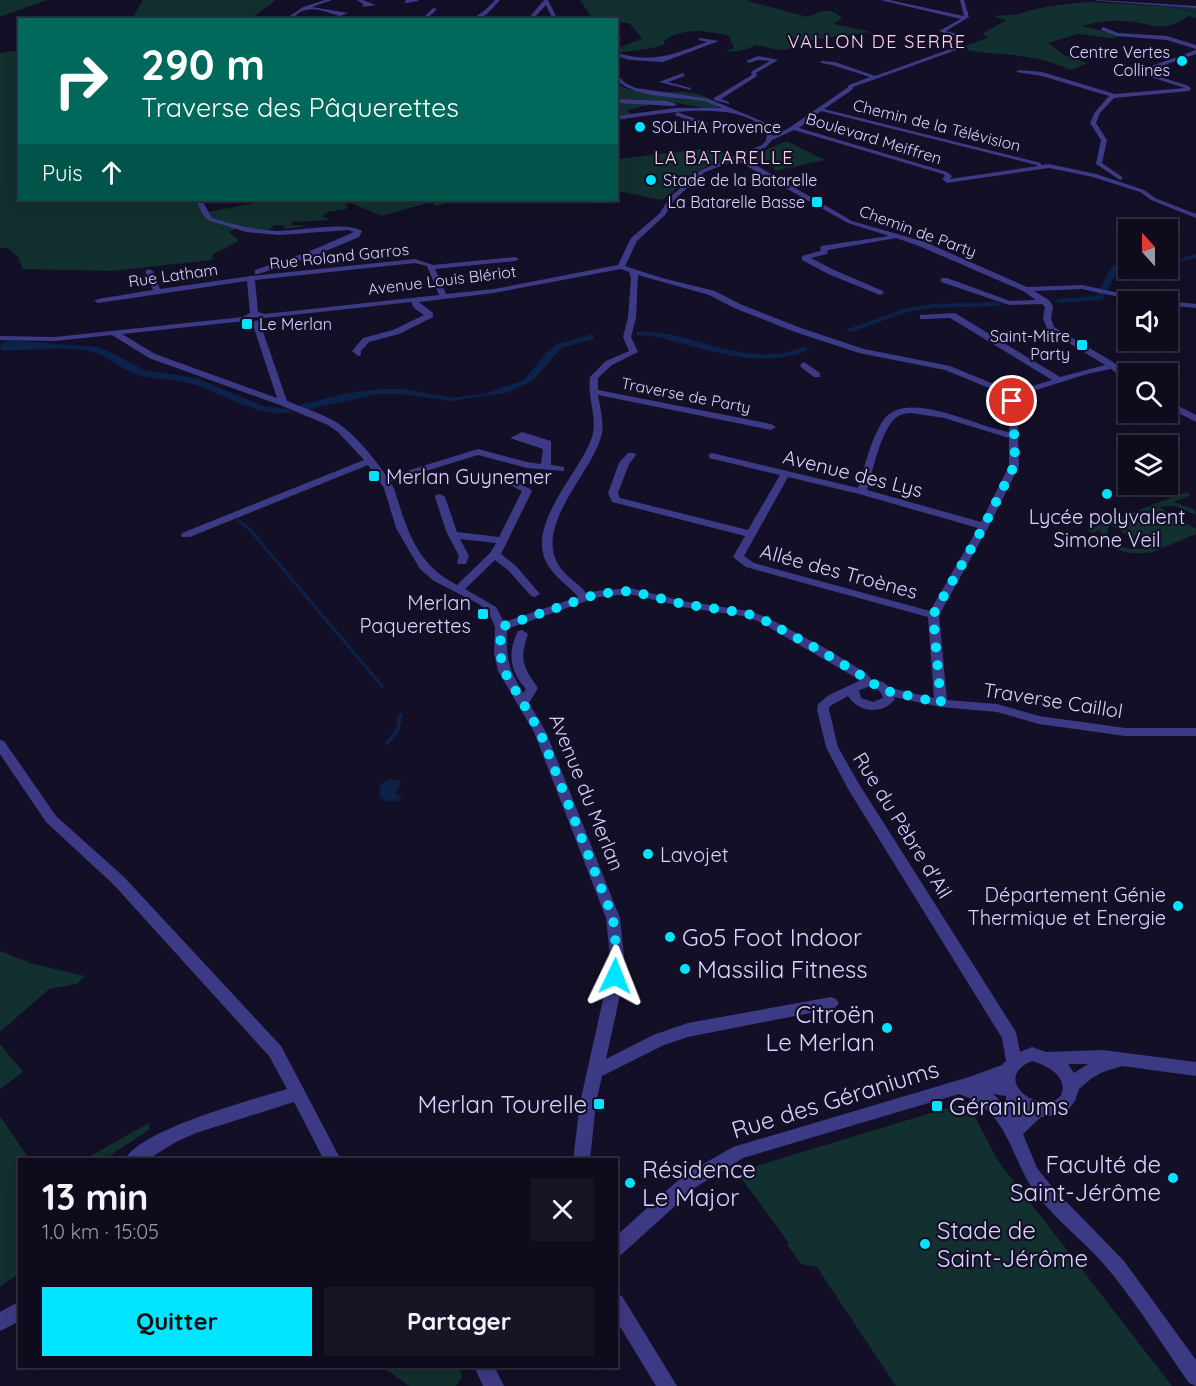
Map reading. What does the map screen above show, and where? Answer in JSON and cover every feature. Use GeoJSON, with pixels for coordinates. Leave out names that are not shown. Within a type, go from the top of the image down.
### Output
{"type":"FeatureCollection","features":[{"type":"Feature","properties":{"kind":"street"},"geometry":{"type":"LineString","coordinates":[[289,18],[305,8],[330,0]]}},
{"type":"Feature","properties":{"kind":"street"},"geometry":{"type":"LineString","coordinates":[[359,0],[366,3]]}},
{"type":"Feature","properties":{"kind":"street"},"geometry":{"type":"LineString","coordinates":[[409,0],[406,2],[416,1],[414,0]]}},
{"type":"Feature","properties":{"kind":"street"},"geometry":{"type":"LineString","coordinates":[[452,0],[460,0]]}},
{"type":"Feature","properties":{"kind":"street"},"geometry":{"type":"LineString","coordinates":[[476,18],[498,0]]}},
{"type":"Feature","properties":{"kind":"street"},"geometry":{"type":"LineString","coordinates":[[882,0],[965,18]]}},
{"type":"Feature","properties":{"kind":"street"},"geometry":{"type":"LineString","coordinates":[[770,137],[780,136],[832,98],[850,89],[851,86],[959,48],[958,42],[954,39],[956,36],[942,31],[968,15],[962,0]]}},
{"type":"Feature","properties":{"kind":"street"},"geometry":{"type":"LineString","coordinates":[[1098,0],[1196,8]]}},
{"type":"Feature","properties":{"kind":"street"},"geometry":{"type":"LineString","coordinates":[[531,18],[546,1],[554,17]]}},
{"type":"Feature","properties":{"kind":"street"},"geometry":{"type":"LineString","coordinates":[[305,8],[334,13]]}},
{"type":"Feature","properties":{"kind":"street"},"geometry":{"type":"LineString","coordinates":[[425,18],[435,9]]}},
{"type":"Feature","properties":{"kind":"street"},"geometry":{"type":"LineString","coordinates":[[483,18],[488,14],[486,12]]}},
{"type":"Feature","properties":{"kind":"street"},"geometry":{"type":"LineString","coordinates":[[534,15],[554,17]]}},
{"type":"Feature","properties":{"kind":"street"},"geometry":{"type":"LineString","coordinates":[[1103,29],[1118,34],[1167,38],[1196,47]]}},
{"type":"Feature","properties":{"kind":"street"},"geometry":{"type":"LineString","coordinates":[[618,55],[630,58],[663,60],[711,42]]}},
{"type":"Feature","properties":{"kind":"street"},"geometry":{"type":"LineString","coordinates":[[1187,90],[1185,86],[1138,72],[1196,52]]}},
{"type":"Feature","properties":{"kind":"street"},"geometry":{"type":"LineString","coordinates":[[716,99],[775,60],[758,58],[749,61]]}},
{"type":"Feature","properties":{"kind":"street"},"geometry":{"type":"LineString","coordinates":[[823,62],[833,63],[874,77]]}},
{"type":"Feature","properties":{"kind":"street"},"geometry":{"type":"LineString","coordinates":[[1019,72],[1042,74],[1115,96],[1187,90],[1194,93]]}},
{"type":"Feature","properties":{"kind":"street"},"geometry":{"type":"LineString","coordinates":[[618,118],[670,111],[730,110],[734,108],[733,105],[700,90],[662,82],[683,75]]}},
{"type":"Feature","properties":{"kind":"street"},"geometry":{"type":"LineString","coordinates":[[618,78],[623,84],[635,90],[696,97],[730,110],[762,123],[770,137]]}},
{"type":"Feature","properties":{"kind":"street"},"geometry":{"type":"LineString","coordinates":[[1115,96],[1096,113],[1093,123],[1104,140],[1099,164],[1153,199],[1196,216]]}},
{"type":"Feature","properties":{"kind":"street"},"geometry":{"type":"LineString","coordinates":[[618,101],[635,105],[664,102],[708,110]]}},
{"type":"Feature","properties":{"kind":"street","name":"Chemin de la Télévision"},"geometry":{"type":"LineString","coordinates":[[819,109],[1049,166],[1095,175],[1142,191]]}},
{"type":"Feature","properties":{"kind":"street"},"geometry":{"type":"LineString","coordinates":[[670,111],[705,124]]}},
{"type":"Feature","properties":{"kind":"street","name":"Boulevard Meiffren"},"geometry":{"type":"LineString","coordinates":[[791,129],[948,175],[945,180],[954,182],[1049,166]]}},
{"type":"Feature","properties":{"kind":"street"},"geometry":{"type":"LineString","coordinates":[[770,137],[764,146],[703,171],[672,198],[663,214],[634,240],[621,267],[659,280],[712,292],[747,310],[862,351],[947,368],[1013,395],[1112,366]]}},
{"type":"Feature","properties":{"kind":"street","name":"Chemin de Party"},"geometry":{"type":"LineString","coordinates":[[738,158],[850,222],[900,237],[1026,289],[1082,287],[1118,293]]}},
{"type":"Feature","properties":{"kind":"street"},"geometry":{"type":"LineString","coordinates":[[199,201],[210,219],[261,233],[283,234],[349,228],[357,231],[356,235],[262,271],[251,278],[255,318],[286,405]]}},
{"type":"Feature","properties":{"kind":"street"},"geometry":{"type":"LineString","coordinates":[[880,293],[805,258],[824,252],[824,248],[900,237]]}},
{"type":"Feature","properties":{"kind":"street"},"geometry":{"type":"LineString","coordinates":[[431,267],[514,259]]}},
{"type":"Feature","properties":{"kind":"street","name":"Rue Roland Garros"},"geometry":{"type":"LineString","coordinates":[[251,278],[415,261],[427,263],[431,267],[443,296]]}},
{"type":"Feature","properties":{"kind":"street","name":"Avenue Louis Blériot"},"geometry":{"type":"LineString","coordinates":[[255,318],[264,319],[265,316],[494,291],[621,267]]}},
{"type":"Feature","properties":{"kind":"street"},"geometry":{"type":"LineString","coordinates":[[149,271],[157,292]]}},
{"type":"Feature","properties":{"kind":"street","name":"Traverse de Party"},"geometry":{"type":"LineString","coordinates":[[591,596],[561,569],[552,553],[556,525],[565,496],[597,435],[594,377],[609,363],[634,352],[627,337],[632,321],[632,299],[636,288],[632,271]]}},
{"type":"Feature","properties":{"kind":"street","name":"Rue Latham"},"geometry":{"type":"LineString","coordinates":[[98,301],[251,278]]}},
{"type":"Feature","properties":{"kind":"street"},"geometry":{"type":"LineString","coordinates":[[944,280],[1009,303],[1046,302]]}},
{"type":"Feature","properties":{"kind":"street"},"geometry":{"type":"LineString","coordinates":[[1026,289],[1046,302]]}},
{"type":"Feature","properties":{"kind":"street"},"geometry":{"type":"LineString","coordinates":[[358,353],[356,351],[366,340],[396,332],[430,315],[417,306],[414,300]]}},
{"type":"Feature","properties":{"kind":"street"},"geometry":{"type":"LineString","coordinates":[[1046,302],[1047,319],[1051,328],[1118,371]]}},
{"type":"Feature","properties":{"kind":"street"},"geometry":{"type":"LineString","coordinates":[[1178,304],[1196,306]]}},
{"type":"Feature","properties":{"kind":"street"},"geometry":{"type":"LineString","coordinates":[[923,316],[952,315],[1058,381]]}},
{"type":"Feature","properties":{"kind":"street"},"geometry":{"type":"LineString","coordinates":[[0,338],[55,339],[255,318]]}},
{"type":"Feature","properties":{"kind":"street"},"geometry":{"type":"LineString","coordinates":[[114,333],[152,356],[286,405],[341,430],[385,481],[392,493],[401,528],[424,567],[438,579],[460,588],[492,609],[520,618],[528,617]]}},
{"type":"Feature","properties":{"kind":"street"},"geometry":{"type":"LineString","coordinates":[[804,365],[817,375]]}},
{"type":"Feature","properties":{"kind":"street"},"geometry":{"type":"LineString","coordinates":[[1089,371],[1118,376]]}},
{"type":"Feature","properties":{"kind":"street","name":"Traverse de Party"},"geometry":{"type":"LineString","coordinates":[[596,392],[771,427]]}},
{"type":"Feature","properties":{"kind":"street"},"geometry":{"type":"LineString","coordinates":[[941,703],[933,615],[984,526],[1014,466],[1013,395]]}},
{"type":"Feature","properties":{"kind":"street"},"geometry":{"type":"LineString","coordinates":[[862,492],[887,420],[899,413],[915,410],[932,412],[1000,434],[1015,436]]}},
{"type":"Feature","properties":{"kind":"street"},"geometry":{"type":"LineString","coordinates":[[1178,410],[1196,421]]}},
{"type":"Feature","properties":{"kind":"street"},"geometry":{"type":"LineString","coordinates":[[1178,414],[1196,421]]}},
{"type":"Feature","properties":{"kind":"street"},"geometry":{"type":"LineString","coordinates":[[546,467],[548,448]]}},
{"type":"Feature","properties":{"kind":"street"},"geometry":{"type":"LineString","coordinates":[[385,481],[478,452],[561,469]]}},
{"type":"Feature","properties":{"kind":"street"},"geometry":{"type":"LineString","coordinates":[[631,455],[624,463],[613,493],[616,500],[750,534],[785,474]]}},
{"type":"Feature","properties":{"kind":"street","name":"Avenue des Lys"},"geometry":{"type":"LineString","coordinates":[[712,456],[862,492],[984,526]]}},
{"type":"Feature","properties":{"kind":"street"},"geometry":{"type":"LineString","coordinates":[[186,535],[370,461]]}},
{"type":"Feature","properties":{"kind":"street"},"geometry":{"type":"LineString","coordinates":[[460,588],[495,555],[527,491],[507,481]]}},
{"type":"Feature","properties":{"kind":"street"},"geometry":{"type":"LineString","coordinates":[[440,497],[464,556],[462,562]]}},
{"type":"Feature","properties":{"kind":"street","name":"Allée des Troènes"},"geometry":{"type":"LineString","coordinates":[[750,534],[738,557],[750,565],[933,615]]}},
{"type":"Feature","properties":{"kind":"street"},"geometry":{"type":"LineString","coordinates":[[454,535],[502,541]]}},
{"type":"Feature","properties":{"kind":"street"},"geometry":{"type":"LineString","coordinates":[[495,555],[512,568],[535,594]]}},
{"type":"Feature","properties":{"kind":"street"},"geometry":{"type":"LineString","coordinates":[[501,627],[591,596],[630,591],[683,604],[745,613],[762,619],[821,651],[862,676],[868,683],[879,685],[887,697]]}},
{"type":"Feature","properties":{"kind":"street","name":"Avenue du Merlan"},"geometry":{"type":"LineString","coordinates":[[492,609],[501,627],[501,662],[508,681],[540,732],[613,918],[617,957],[615,976],[588,1103],[581,1158]]}},
{"type":"Feature","properties":{"kind":"street"},"geometry":{"type":"LineString","coordinates":[[522,634],[518,645],[518,669],[521,678],[532,688],[523,702]]}},
{"type":"Feature","properties":{"kind":"street","name":"Rue du Pèbre d'Ail"},"geometry":{"type":"LineString","coordinates":[[868,683],[857,685],[854,695],[829,711],[826,723],[832,747],[841,767],[1010,1037],[1040,1056]]}},
{"type":"Feature","properties":{"kind":"street","name":"Traverse Caillol"},"geometry":{"type":"LineString","coordinates":[[854,695],[874,707],[887,697],[997,708],[1039,720],[1125,732],[1196,732]]}},
{"type":"Feature","properties":{"kind":"street"},"geometry":{"type":"LineString","coordinates":[[0,744],[51,819],[119,881],[275,1051],[332,1158]]}},
{"type":"Feature","properties":{"kind":"street"},"geometry":{"type":"LineString","coordinates":[[595,1072],[659,1040],[688,1030],[831,1003]]}},
{"type":"Feature","properties":{"kind":"street","name":"Rue du Pèbre d'Ail"},"geometry":{"type":"LineString","coordinates":[[1010,1037],[1010,1065]]}},
{"type":"Feature","properties":{"kind":"street"},"geometry":{"type":"LineString","coordinates":[[1040,1056],[1061,1068],[1071,1086]]}},
{"type":"Feature","properties":{"kind":"street"},"geometry":{"type":"LineString","coordinates":[[1196,1069],[1096,1056],[1040,1056],[1010,1065],[1006,1080],[1012,1093],[1014,1132],[1031,1173],[1047,1194],[1118,1267],[1196,1376]]}},
{"type":"Feature","properties":{"kind":"street"},"geometry":{"type":"LineString","coordinates":[[1012,1093],[1025,1104],[1038,1109],[1050,1110],[1067,1102],[1071,1086],[1083,1073],[1100,1065],[1131,1059]]}},
{"type":"Feature","properties":{"kind":"street","name":"Rue des Géraniums"},"geometry":{"type":"LineString","coordinates":[[618,1246],[690,1181],[740,1152],[964,1085],[1010,1065]]}},
{"type":"Feature","properties":{"kind":"street","name":"Rue des Géraniums"},"geometry":{"type":"LineString","coordinates":[[964,1085],[1012,1093]]}},
{"type":"Feature","properties":{"kind":"street","name":"Rue des Géraniums"},"geometry":{"type":"LineString","coordinates":[[964,1085],[987,1098],[1001,1110],[1014,1132]]}},
{"type":"Feature","properties":{"kind":"street"},"geometry":{"type":"LineString","coordinates":[[136,1158],[149,1148],[193,1128],[296,1094]]}},
{"type":"Feature","properties":{"kind":"street"},"geometry":{"type":"LineString","coordinates":[[1014,1132],[1038,1109]]}},
{"type":"Feature","properties":{"kind":"street"},"geometry":{"type":"LineString","coordinates":[[618,1305],[667,1386]]}},
{"type":"Feature","properties":{"kind":"street"},"geometry":{"type":"LineString","coordinates":[[0,1322],[18,1311]]}},
{"type":"Feature","properties":{"kind":"street"},"geometry":{"type":"LineString","coordinates":[[484,1368],[494,1386]]}},
{"type":"Feature","properties":{"kind":"green space"},"geometry":{"type":"Polygon","coordinates":[[[0,0],[47,0],[0,17],[0,0]]]}},
{"type":"Feature","properties":{"kind":"green space"},"geometry":{"type":"Polygon","coordinates":[[[143,0],[276,0],[251,18],[133,18],[143,0]]]}},
{"type":"Feature","properties":{"kind":"green space"},"geometry":{"type":"Polygon","coordinates":[[[580,0],[750,0],[748,1],[808,17],[821,12],[833,12],[842,18],[834,24],[871,32],[797,42],[800,43],[795,47],[784,50],[756,45],[733,52],[725,51],[734,48],[729,36],[696,31],[679,33],[664,41],[665,44],[653,48],[618,53],[618,48],[642,39],[641,37],[629,23],[618,23],[618,18],[592,18],[580,0]]]}},
{"type":"Feature","properties":{"kind":"green space"},"geometry":{"type":"Polygon","coordinates":[[[1090,2],[1196,8],[1196,18],[1189,16],[1179,22],[1162,26],[1116,21],[1082,26],[1123,36],[1111,38],[1078,34],[1048,43],[1064,55],[1088,63],[1070,70],[1036,59],[976,52],[968,50],[965,46],[987,38],[983,33],[1007,20],[994,17],[1090,2]]]}},
{"type":"Feature","properties":{"kind":"green space"},"geometry":{"type":"Polygon","coordinates":[[[18,50],[18,201],[197,201],[203,213],[266,201],[346,201],[345,205],[348,207],[328,212],[322,216],[331,220],[292,222],[291,225],[308,226],[286,229],[282,225],[274,225],[267,232],[242,226],[229,232],[239,241],[213,254],[212,260],[112,271],[23,269],[18,257],[8,248],[0,248],[0,53],[18,50]]]}},
{"type":"Feature","properties":{"kind":"green space"},"geometry":{"type":"Polygon","coordinates":[[[618,83],[640,91],[698,94],[709,99],[718,108],[703,108],[667,101],[627,110],[632,115],[618,117],[618,83]]]}},
{"type":"Feature","properties":{"kind":"green space"},"geometry":{"type":"Polygon","coordinates":[[[786,141],[825,160],[775,171],[772,163],[774,162],[769,160],[754,164],[745,159],[786,141]]]}},
{"type":"Feature","properties":{"kind":"green space","name":"Stade de la Batarelle"},"geometry":{"type":"Polygon","coordinates":[[[702,149],[720,151],[733,156],[701,169],[662,200],[618,191],[618,159],[702,149]]]}},
{"type":"Feature","properties":{"kind":"green space"},"geometry":{"type":"Polygon","coordinates":[[[348,201],[453,201],[436,206],[431,202],[381,216],[348,201]]]}},
{"type":"Feature","properties":{"kind":"green space"},"geometry":{"type":"Polygon","coordinates":[[[1186,492],[1191,495],[1174,502],[1195,510],[1196,515],[1174,506],[1159,507],[1196,529],[1196,534],[1146,553],[1121,551],[1107,543],[1100,530],[1092,533],[1087,530],[1186,492]],[[1111,525],[1107,529],[1108,536],[1121,546],[1136,549],[1147,547],[1111,525]]]}},
{"type":"Feature","properties":{"kind":"green space"},"geometry":{"type":"Polygon","coordinates":[[[0,951],[33,964],[85,976],[77,984],[49,989],[0,1032],[0,951]]]}},
{"type":"Feature","properties":{"kind":"green space"},"geometry":{"type":"Polygon","coordinates":[[[0,1044],[23,1072],[0,1089],[0,1044]]]}},
{"type":"Feature","properties":{"kind":"green space","name":"Stade de Saint-Jérôme"},"geometry":{"type":"Polygon","coordinates":[[[967,1102],[998,1161],[1172,1386],[896,1386],[817,1267],[801,1264],[787,1244],[789,1243],[739,1175],[756,1166],[967,1102]]]}},
{"type":"Feature","properties":{"kind":"green space"},"geometry":{"type":"Polygon","coordinates":[[[0,1116],[28,1158],[18,1158],[18,1275],[0,1286],[0,1116]]]}},
{"type":"Feature","properties":{"kind":"green space"},"geometry":{"type":"Polygon","coordinates":[[[149,1123],[149,1129],[106,1158],[87,1158],[149,1123]]]}},
{"type":"Feature","properties":{"kind":"green space"},"geometry":{"type":"Polygon","coordinates":[[[384,1368],[456,1368],[460,1371],[462,1377],[456,1386],[409,1386],[384,1368]]]}},
{"type":"Feature","properties":{"kind":"water"},"geometry":{"type":"Polygon","coordinates":[[[636,332],[679,336],[739,352],[760,354],[781,353],[804,347],[809,349],[791,356],[772,359],[752,358],[732,356],[653,336],[637,335],[636,332]]]}},
{"type":"Feature","properties":{"kind":"water"},"geometry":{"type":"Polygon","coordinates":[[[593,334],[594,339],[561,348],[533,381],[507,393],[451,401],[401,394],[378,394],[306,410],[296,406],[347,393],[380,389],[405,389],[453,398],[487,393],[524,380],[546,353],[557,344],[593,334]]]}},
{"type":"Feature","properties":{"kind":"water"},"geometry":{"type":"Polygon","coordinates":[[[7,340],[96,347],[113,353],[144,370],[196,378],[263,406],[288,409],[292,412],[278,413],[251,408],[188,383],[137,375],[89,351],[78,349],[0,350],[1,344],[7,340]]]}},
{"type":"Feature","properties":{"kind":"water"},"geometry":{"type":"Polygon","coordinates":[[[388,780],[399,780],[401,783],[395,792],[401,797],[399,801],[386,801],[380,796],[379,786],[388,780]]]}},
{"type":"Feature","properties":{"kind":"waterway"},"geometry":{"type":"LineString","coordinates":[[1167,6],[1196,12]]}},
{"type":"Feature","properties":{"kind":"waterway"},"geometry":{"type":"LineString","coordinates":[[1178,260],[1196,256]]}},
{"type":"Feature","properties":{"kind":"waterway"},"geometry":{"type":"LineString","coordinates":[[1059,301],[1098,298],[1118,267]]}},
{"type":"Feature","properties":{"kind":"waterway"},"geometry":{"type":"LineString","coordinates":[[849,330],[906,310],[933,306],[996,304]]}},
{"type":"Feature","properties":{"kind":"waterway"},"geometry":{"type":"LineString","coordinates":[[238,520],[251,531],[382,686]]}},
{"type":"Feature","properties":{"kind":"waterway"},"geometry":{"type":"LineString","coordinates":[[387,743],[397,731],[401,715]]}},
{"type":"Feature","properties":{"kind":"place","name":"Centre Vertes Collines"},"geometry":{"type":"Point","coordinates":[1182,61]}},
{"type":"Feature","properties":{"kind":"place","name":"SOLIHA Provence"},"geometry":{"type":"Point","coordinates":[640,127]}},
{"type":"Feature","properties":{"kind":"place","name":"Stade de la Batarelle"},"geometry":{"type":"Point","coordinates":[651,180]}},
{"type":"Feature","properties":{"kind":"place","name":"La Batarelle Basse"},"geometry":{"type":"Point","coordinates":[817,202]}},
{"type":"Feature","properties":{"kind":"place","name":"Le Merlan"},"geometry":{"type":"Point","coordinates":[247,324]}},
{"type":"Feature","properties":{"kind":"place","name":"Saint-Mitre Party"},"geometry":{"type":"Point","coordinates":[1082,345]}},
{"type":"Feature","properties":{"kind":"place","name":"Merlan Guynemer"},"geometry":{"type":"Point","coordinates":[374,476]}},
{"type":"Feature","properties":{"kind":"place","name":"Lycée polyvalent Simone Veil"},"geometry":{"type":"Point","coordinates":[1107,494]}},
{"type":"Feature","properties":{"kind":"place","name":"Merlan Paquerettes"},"geometry":{"type":"Point","coordinates":[483,614]}},
{"type":"Feature","properties":{"kind":"place","name":"Lavojet"},"geometry":{"type":"Point","coordinates":[648,854]}},
{"type":"Feature","properties":{"kind":"place","name":"Département Génie Thermique et Energie"},"geometry":{"type":"Point","coordinates":[1178,906]}},
{"type":"Feature","properties":{"kind":"place","name":"Go5 Foot Indoor"},"geometry":{"type":"Point","coordinates":[670,937]}},
{"type":"Feature","properties":{"kind":"place","name":"Massilia Fitness"},"geometry":{"type":"Point","coordinates":[685,969]}},
{"type":"Feature","properties":{"kind":"place","name":"Citroën Le Merlan"},"geometry":{"type":"Point","coordinates":[887,1028]}},
{"type":"Feature","properties":{"kind":"place","name":"Merlan Tourelle"},"geometry":{"type":"Point","coordinates":[599,1104]}},
{"type":"Feature","properties":{"kind":"place","name":"Géraniums"},"geometry":{"type":"Point","coordinates":[937,1106]}},
{"type":"Feature","properties":{"kind":"place","name":"Faculté de Saint-Jérôme"},"geometry":{"type":"Point","coordinates":[1173,1178]}},
{"type":"Feature","properties":{"kind":"place","name":"Résidence Le Major"},"geometry":{"type":"Point","coordinates":[630,1183]}},
{"type":"Feature","properties":{"kind":"place","name":"Stade de Saint-Jérôme"},"geometry":{"type":"Point","coordinates":[925,1244]}},
{"type":"Feature","properties":{"kind":"district","name":"VALLON DE SERRE"},"geometry":{"type":"Point","coordinates":[877,41]}},
{"type":"Feature","properties":{"kind":"district","name":"LA BATARELLE"},"geometry":{"type":"Point","coordinates":[724,157]}},
{"type":"Feature","properties":{"kind":"route"},"geometry":{"type":"LineString","coordinates":[[615,976],[617,957],[613,918],[540,732],[504,671],[500,653],[501,627],[597,594],[630,591],[683,604],[745,613],[762,619],[821,651],[862,676],[868,683],[874,683],[887,691],[922,701],[941,703],[933,615],[984,526],[1014,466],[1012,401]]}}]}
